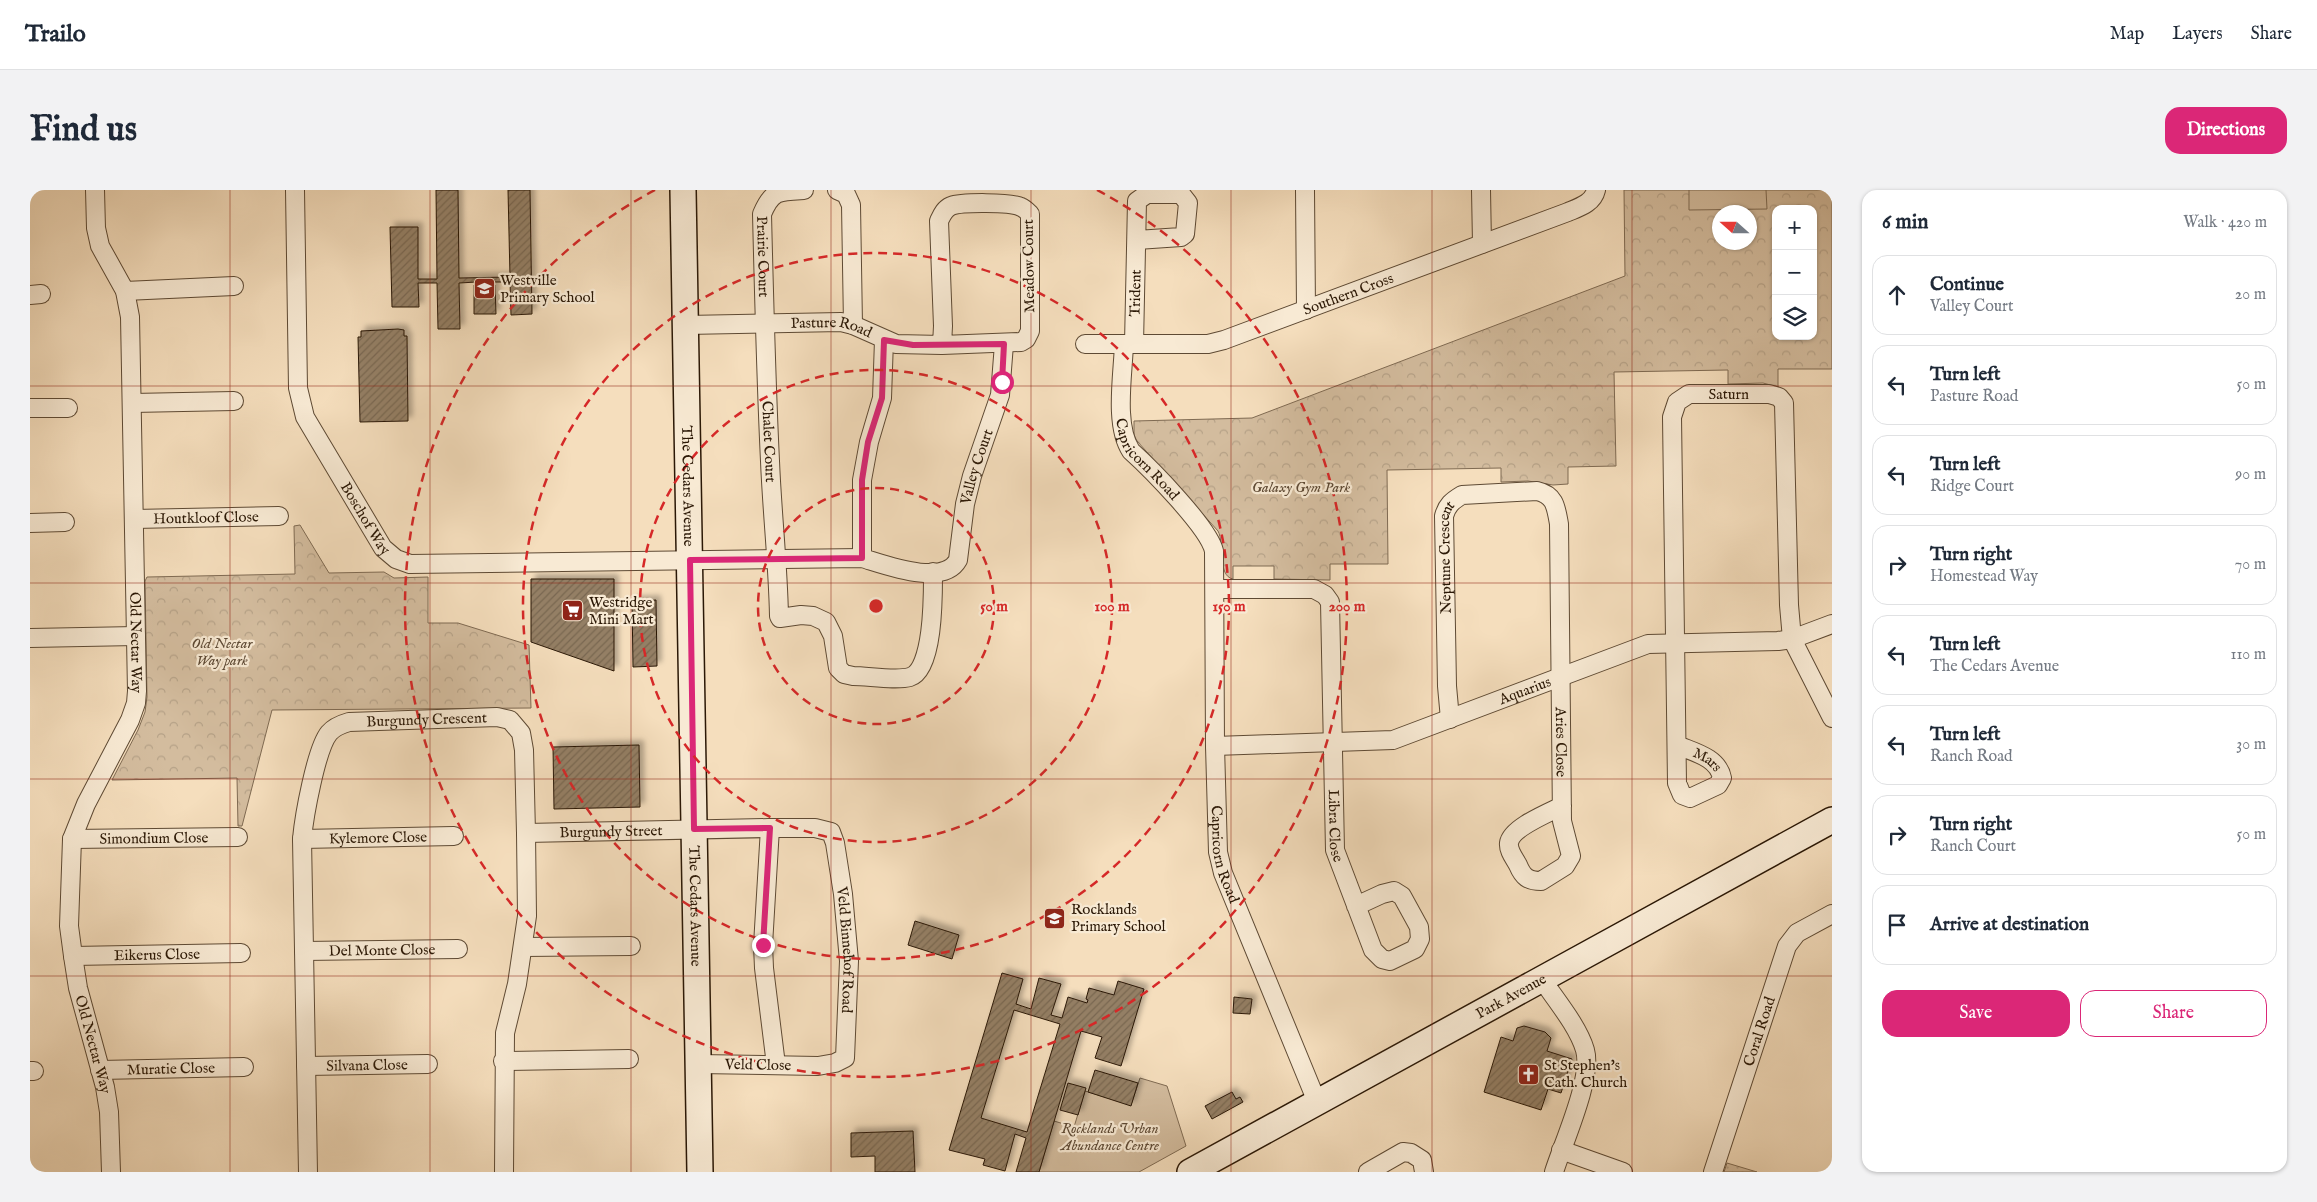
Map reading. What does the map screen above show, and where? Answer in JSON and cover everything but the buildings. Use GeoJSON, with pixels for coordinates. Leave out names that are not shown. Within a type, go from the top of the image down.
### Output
{"type":"FeatureCollection","features":[{"type":"Feature","properties":{"kind":"street","name":"Old Nectar Way"},"geometry":{"type":"LineString","coordinates":[[95,190],[96,228],[100,246],[125,291],[130,317],[137,691],[134,711],[86,804],[72,840],[69,926],[78,988],[109,1112],[111,1172]]}},
{"type":"Feature","properties":{"kind":"street","name":"Boschof Way"},"geometry":{"type":"LineString","coordinates":[[295,190],[298,388],[300,402],[309,424],[383,548],[396,559],[419,565],[862,558],[902,570],[933,572]]}},
{"type":"Feature","properties":{"kind":"street","name":"The Cedars Avenue"},"geometry":{"type":"LineString","coordinates":[[684,190],[700,1172]]}},
{"type":"Feature","properties":{"kind":"street","name":"Prairie Court"},"geometry":{"type":"LineString","coordinates":[[765,324],[762,214],[768,199],[783,191],[804,190]]}},
{"type":"Feature","properties":{"kind":"street"},"geometry":{"type":"LineString","coordinates":[[837,190],[846,194],[851,204],[852,325]]}},
{"type":"Feature","properties":{"kind":"street"},"geometry":{"type":"LineString","coordinates":[[1305,190],[1306,310]]}},
{"type":"Feature","properties":{"kind":"street"},"geometry":{"type":"LineString","coordinates":[[1481,190],[1482,244]]}},
{"type":"Feature","properties":{"kind":"street","name":"Southern Cross"},"geometry":{"type":"LineString","coordinates":[[1085,344],[1217,342],[1582,206],[1595,196],[1596,190]]}},
{"type":"Feature","properties":{"kind":"street","name":"Meadow Court"},"geometry":{"type":"LineString","coordinates":[[942,345],[939,221],[943,212],[950,206],[958,204],[1012,204],[1021,207],[1030,214],[1030,331],[1026,339],[1021,342],[1004,344]]}},
{"type":"Feature","properties":{"kind":"street","name":"Trident"},"geometry":{"type":"LineString","coordinates":[[1128,344],[1137,240]]}},
{"type":"Feature","properties":{"kind":"street"},"geometry":{"type":"LineString","coordinates":[[125,291],[234,286]]}},
{"type":"Feature","properties":{"kind":"street","name":"Pasture Road"},"geometry":{"type":"LineString","coordinates":[[686,325],[841,322],[884,340],[913,345],[1004,344]]}},
{"type":"Feature","properties":{"kind":"street","name":"Chalet Court"},"geometry":{"type":"LineString","coordinates":[[765,324],[772,507],[778,559],[780,618],[801,614],[814,616],[826,622],[834,636],[838,668],[844,674],[853,676],[909,677],[918,673],[923,665],[932,625],[933,572]]}},
{"type":"Feature","properties":{"kind":"street"},"geometry":{"type":"LineString","coordinates":[[862,558],[862,480],[868,442],[882,398],[884,340]]}},
{"type":"Feature","properties":{"kind":"street","name":"Valley Court"},"geometry":{"type":"LineString","coordinates":[[933,572],[948,571],[954,567],[958,560],[965,504],[972,476],[1000,395],[1004,344]]}},
{"type":"Feature","properties":{"kind":"street","name":"Capricorn Road"},"geometry":{"type":"LineString","coordinates":[[1128,344],[1122,417],[1125,442],[1130,451],[1208,535],[1214,551],[1215,746],[1218,852],[1223,873],[1317,1102]]}},
{"type":"Feature","properties":{"kind":"street","name":"Saturn"},"geometry":{"type":"LineString","coordinates":[[1674,643],[1672,417],[1676,402],[1689,394],[1772,394],[1784,403],[1789,605],[1792,639]]}},
{"type":"Feature","properties":{"kind":"street"},"geometry":{"type":"LineString","coordinates":[[132,403],[234,400]]}},
{"type":"Feature","properties":{"kind":"street"},"geometry":{"type":"LineString","coordinates":[[30,408],[68,408]]}},
{"type":"Feature","properties":{"kind":"street","name":"Neptune Crescent"},"geometry":{"type":"LineString","coordinates":[[1450,718],[1447,686],[1444,516],[1446,508],[1452,501],[1462,495],[1537,491],[1546,493],[1556,505],[1559,524],[1560,678]]}},
{"type":"Feature","properties":{"kind":"street","name":"Houtkloof Close"},"geometry":{"type":"LineString","coordinates":[[134,519],[279,516]]}},
{"type":"Feature","properties":{"kind":"street"},"geometry":{"type":"LineString","coordinates":[[30,523],[65,522]]}},
{"type":"Feature","properties":{"kind":"street"},"geometry":{"type":"LineString","coordinates":[[1215,589],[1314,588],[1325,595],[1330,602],[1331,610],[1333,742]]}},
{"type":"Feature","properties":{"kind":"street","name":"Aquarius"},"geometry":{"type":"LineString","coordinates":[[1215,746],[1393,740],[1648,644],[1792,639],[1832,624]]}},
{"type":"Feature","properties":{"kind":"street"},"geometry":{"type":"LineString","coordinates":[[30,638],[136,636]]}},
{"type":"Feature","properties":{"kind":"street"},"geometry":{"type":"LineString","coordinates":[[1792,639],[1832,718]]}},
{"type":"Feature","properties":{"kind":"street","name":"Mars"},"geometry":{"type":"LineString","coordinates":[[1674,643],[1676,745]]}},
{"type":"Feature","properties":{"kind":"street","name":"Aries Close"},"geometry":{"type":"LineString","coordinates":[[1560,678],[1562,806]]}},
{"type":"Feature","properties":{"kind":"street","name":"Burgundy Crescent"},"geometry":{"type":"LineString","coordinates":[[308,1172],[302,839],[306,805],[324,743],[330,732],[339,726],[361,721],[497,716],[510,720],[521,733],[524,750],[526,832],[527,916],[523,947],[504,1033],[504,1172]]}},
{"type":"Feature","properties":{"kind":"street","name":"Libra Close"},"geometry":{"type":"LineString","coordinates":[[1333,742],[1336,850],[1356,906]]}},
{"type":"Feature","properties":{"kind":"street","name":"Park Avenue"},"geometry":{"type":"LineString","coordinates":[[1190,1172],[1832,820]]}},
{"type":"Feature","properties":{"kind":"street"},"geometry":{"type":"LineString","coordinates":[[770,828],[764,907],[763,961],[776,1065]]}},
{"type":"Feature","properties":{"kind":"street","name":"Burgundy Street"},"geometry":{"type":"LineString","coordinates":[[526,832],[815,828]]}},
{"type":"Feature","properties":{"kind":"street","name":"Veld Binnehof Road"},"geometry":{"type":"LineString","coordinates":[[815,828],[832,832],[835,843],[843,894],[849,961],[846,1055],[843,1060],[818,1066]]}},
{"type":"Feature","properties":{"kind":"street","name":"Kylemore Close"},"geometry":{"type":"LineString","coordinates":[[302,839],[454,836]]}},
{"type":"Feature","properties":{"kind":"street","name":"Simondium Close"},"geometry":{"type":"LineString","coordinates":[[72,840],[238,837]]}},
{"type":"Feature","properties":{"kind":"street","name":"Coral Road"},"geometry":{"type":"LineString","coordinates":[[1713,1172],[1787,946],[1797,933],[1832,914]]}},
{"type":"Feature","properties":{"kind":"street"},"geometry":{"type":"LineString","coordinates":[[523,947],[631,946]]}},
{"type":"Feature","properties":{"kind":"street","name":"Del Monte Close"},"geometry":{"type":"LineString","coordinates":[[304,951],[458,949]]}},
{"type":"Feature","properties":{"kind":"street","name":"Eikerus Close"},"geometry":{"type":"LineString","coordinates":[[72,956],[241,953]]}},
{"type":"Feature","properties":{"kind":"street"},"geometry":{"type":"LineString","coordinates":[[1541,978],[1579,1037],[1587,1057],[1584,1082],[1554,1172]]}},
{"type":"Feature","properties":{"kind":"street"},"geometry":{"type":"LineString","coordinates":[[503,1061],[629,1059]]}},
{"type":"Feature","properties":{"kind":"street","name":"Silvana Close"},"geometry":{"type":"LineString","coordinates":[[306,1066],[428,1064]]}},
{"type":"Feature","properties":{"kind":"street","name":"Veld Close"},"geometry":{"type":"LineString","coordinates":[[698,1064],[818,1066]]}},
{"type":"Feature","properties":{"kind":"street","name":"Muratie Close"},"geometry":{"type":"LineString","coordinates":[[100,1070],[244,1067]]}},
{"type":"Feature","properties":{"kind":"street"},"geometry":{"type":"LineString","coordinates":[[1561,1150],[1623,1172]]}},
{"type":"Feature","properties":{"kind":"street"},"geometry":{"type":"LineString","coordinates":[[1368,1172],[1403,1152],[1411,1153],[1422,1160],[1424,1172]]}},
{"type":"Feature","properties":{"kind":"green space","name":"Galaxy Gym Park"},"geometry":{"type":"Polygon","coordinates":[[[1624,190],[1832,190],[1832,369],[1778,369],[1778,387],[1763,383],[1728,384],[1728,370],[1614,372],[1616,466],[1568,467],[1568,484],[1553,485],[1528,481],[1501,482],[1501,468],[1387,470],[1388,564],[1330,564],[1330,580],[1274,579],[1274,566],[1233,566],[1233,579],[1228,577],[1223,566],[1218,531],[1137,441],[1134,435],[1134,421],[1252,418],[1625,276],[1624,190]]]}},
{"type":"Feature","properties":{"kind":"green space"},"geometry":{"type":"Polygon","coordinates":[[[1689,190],[1766,190],[1767,209],[1757,209],[1757,205],[1712,205],[1712,210],[1689,210],[1689,190]]]}},
{"type":"Feature","properties":{"kind":"green space","name":"Old Nectar Way park"},"geometry":{"type":"Polygon","coordinates":[[[300,525],[329,573],[384,572],[394,578],[428,577],[428,623],[458,623],[529,645],[531,708],[272,710],[242,826],[238,826],[237,778],[112,780],[138,730],[145,712],[147,697],[145,581],[147,577],[295,574],[294,526],[300,525]]]}},
{"type":"Feature","properties":{"kind":"green space","name":"Rocklands Urban Abundance Centre"},"geometry":{"type":"Polygon","coordinates":[[[1140,1078],[1167,1086],[1186,1146],[1139,1172],[1039,1172],[1054,1121],[1074,1127],[1085,1091],[1131,1105],[1140,1078]]]}},
{"type":"Feature","properties":{"kind":"green space"},"geometry":{"type":"Polygon","coordinates":[[[1727,1163],[1757,1172],[1724,1172],[1727,1163]]]}},
{"type":"Feature","properties":{"kind":"place","name":"Westville Primary School"},"geometry":{"type":"Point","coordinates":[484,289]}},
{"type":"Feature","properties":{"kind":"place","name":"Westridge Mini Mart"},"geometry":{"type":"Point","coordinates":[573,611]}},
{"type":"Feature","properties":{"kind":"place","name":"Rocklands Primary School"},"geometry":{"type":"Point","coordinates":[1055,918]}},
{"type":"Feature","properties":{"kind":"place","name":"St Stephen's Cath. Church"},"geometry":{"type":"Point","coordinates":[1528,1074]}},
{"type":"Feature","properties":{"kind":"route"},"geometry":{"type":"LineString","coordinates":[[763,945],[770,828],[694,829],[690,560],[862,558],[862,480],[868,442],[882,398],[884,340],[896,344],[913,345],[1004,344],[1002,382]]}}]}
